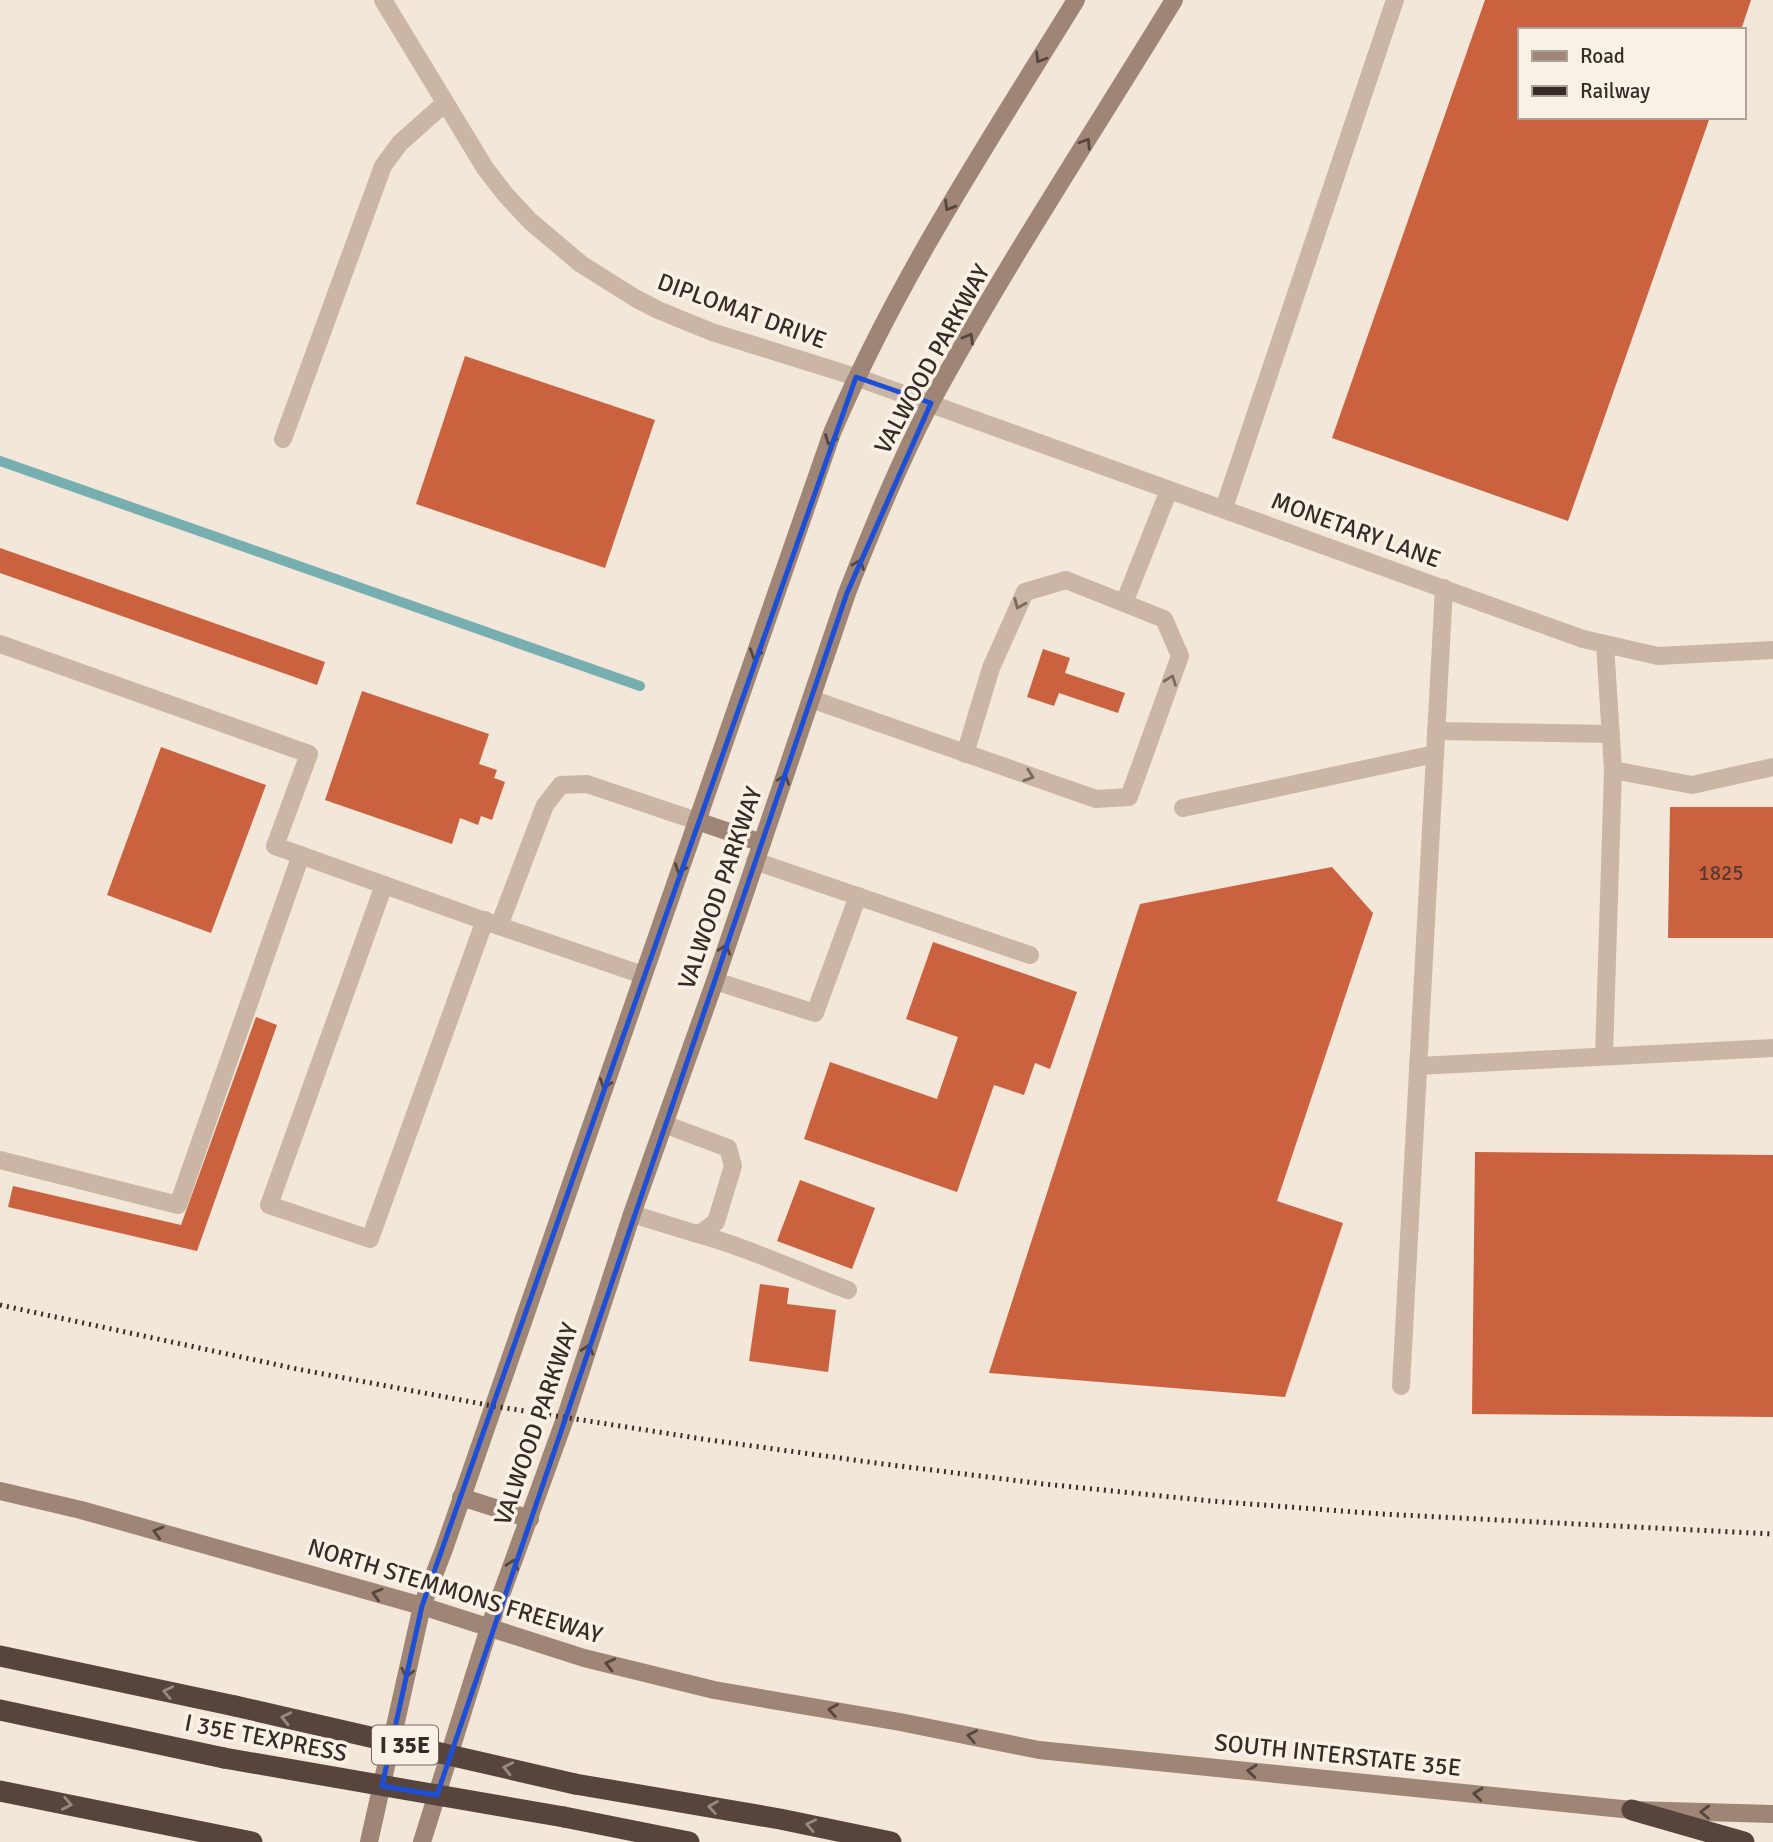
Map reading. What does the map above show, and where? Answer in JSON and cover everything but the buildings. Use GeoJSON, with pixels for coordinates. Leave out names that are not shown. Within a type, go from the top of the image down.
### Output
{"type":"FeatureCollection","features":[{"type":"Feature","properties":{"kind":"highway","name":"I 35E"},"geometry":{"type":"LineString","coordinates":[[0,1656],[235,1706],[575,1784],[780,1819],[891,1842]]}},
{"type":"Feature","properties":{"kind":"highway","name":"I 35E TEXPRESS"},"geometry":{"type":"LineString","coordinates":[[0,1710],[224,1758],[689,1842]]}},
{"type":"Feature","properties":{"kind":"highway"},"geometry":{"type":"LineString","coordinates":[[0,1791],[252,1842]]}},
{"type":"Feature","properties":{"kind":"highway"},"geometry":{"type":"LineString","coordinates":[[1632,1810],[1744,1842]]}},
{"type":"Feature","properties":{"kind":"main road","name":"VALWOOD PARKWAY"},"geometry":{"type":"LineString","coordinates":[[369,1842],[422,1606],[810,493],[856,377],[916,260],[1076,0]]}},
{"type":"Feature","properties":{"kind":"main road","name":"VALWOOD PARKWAY"},"geometry":{"type":"LineString","coordinates":[[422,1842],[489,1628],[530,1519],[632,1214],[715,981],[847,593],[872,530],[931,403],[1018,254],[1174,0]]}},
{"type":"Feature","properties":{"kind":"main road"},"geometry":{"type":"LineString","coordinates":[[697,821],[762,843]]}},
{"type":"Feature","properties":{"kind":"main road","name":"NORTH STEMMONS FREEWAY"},"geometry":{"type":"LineString","coordinates":[[0,1490],[81,1510],[422,1606],[584,1658],[714,1689],[900,1722]]}},
{"type":"Feature","properties":{"kind":"main road"},"geometry":{"type":"LineString","coordinates":[[461,1497],[530,1519]]}},
{"type":"Feature","properties":{"kind":"main road","name":"SOUTH INTERSTATE 35E"},"geometry":{"type":"LineString","coordinates":[[900,1722],[1039,1750],[1632,1810],[1773,1814]]}},
{"type":"Feature","properties":{"kind":"street","name":"DIPLOMAT DRIVE"},"geometry":{"type":"LineString","coordinates":[[383,0],[485,168],[505,194],[538,228],[582,264],[610,284],[658,310],[712,332],[931,403]]}},
{"type":"Feature","properties":{"kind":"street"},"geometry":{"type":"LineString","coordinates":[[1224,508],[1395,0]]}},
{"type":"Feature","properties":{"kind":"street"},"geometry":{"type":"LineString","coordinates":[[283,439],[383,166],[400,143],[445,103]]}},
{"type":"Feature","properties":{"kind":"street","name":"MONETARY LANE"},"geometry":{"type":"LineString","coordinates":[[931,403],[1583,639],[1658,656],[1773,650]]}},
{"type":"Feature","properties":{"kind":"street"},"geometry":{"type":"LineString","coordinates":[[1124,603],[1169,490]]}},
{"type":"Feature","properties":{"kind":"street"},"geometry":{"type":"LineString","coordinates":[[811,699],[965,754],[1096,799],[1129,797],[1180,656],[1164,619],[1066,580],[1025,592],[991,668],[965,754]]}},
{"type":"Feature","properties":{"kind":"street"},"geometry":{"type":"LineString","coordinates":[[1401,1386],[1444,588]]}},
{"type":"Feature","properties":{"kind":"street"},"geometry":{"type":"LineString","coordinates":[[0,644],[309,754],[275,846],[643,975]]}},
{"type":"Feature","properties":{"kind":"street"},"geometry":{"type":"LineString","coordinates":[[1604,1056],[1613,770],[1605,644]]}},
{"type":"Feature","properties":{"kind":"street"},"geometry":{"type":"LineString","coordinates":[[1436,731],[1611,734]]}},
{"type":"Feature","properties":{"kind":"street"},"geometry":{"type":"LineString","coordinates":[[1183,808],[1435,754]]}},
{"type":"Feature","properties":{"kind":"street"},"geometry":{"type":"LineString","coordinates":[[1613,770],[1692,785],[1773,767]]}},
{"type":"Feature","properties":{"kind":"street"},"geometry":{"type":"LineString","coordinates":[[384,885],[269,1205],[370,1239],[492,923],[545,805],[561,785],[587,783],[697,821]]}},
{"type":"Feature","properties":{"kind":"street"},"geometry":{"type":"LineString","coordinates":[[0,1160],[178,1205],[301,855]]}},
{"type":"Feature","properties":{"kind":"street"},"geometry":{"type":"LineString","coordinates":[[755,861],[1030,955]]}},
{"type":"Feature","properties":{"kind":"street"},"geometry":{"type":"LineString","coordinates":[[715,981],[815,1013],[858,896]]}},
{"type":"Feature","properties":{"kind":"street"},"geometry":{"type":"LineString","coordinates":[[1418,1066],[1773,1048]]}},
{"type":"Feature","properties":{"kind":"street"},"geometry":{"type":"LineString","coordinates":[[664,1124],[728,1149],[733,1160],[716,1222],[701,1233],[694,1233]]}},
{"type":"Feature","properties":{"kind":"street"},"geometry":{"type":"LineString","coordinates":[[632,1214],[735,1244],[752,1254],[848,1290]]}},
{"type":"Feature","properties":{"kind":"highlighted area"},"geometry":{"type":"Polygon","coordinates":[[[856,377],[931,403],[847,593],[437,1795],[382,1786],[422,1606],[856,377]]]}},
{"type":"Feature","properties":{"kind":"waterway"},"geometry":{"type":"LineString","coordinates":[[0,461],[640,686]]}},
{"type":"Feature","properties":{"kind":"railway"},"geometry":{"type":"LineString","coordinates":[[0,1305],[297,1369],[493,1406],[876,1463],[1211,1501],[1381,1514],[1773,1534]]}}]}
